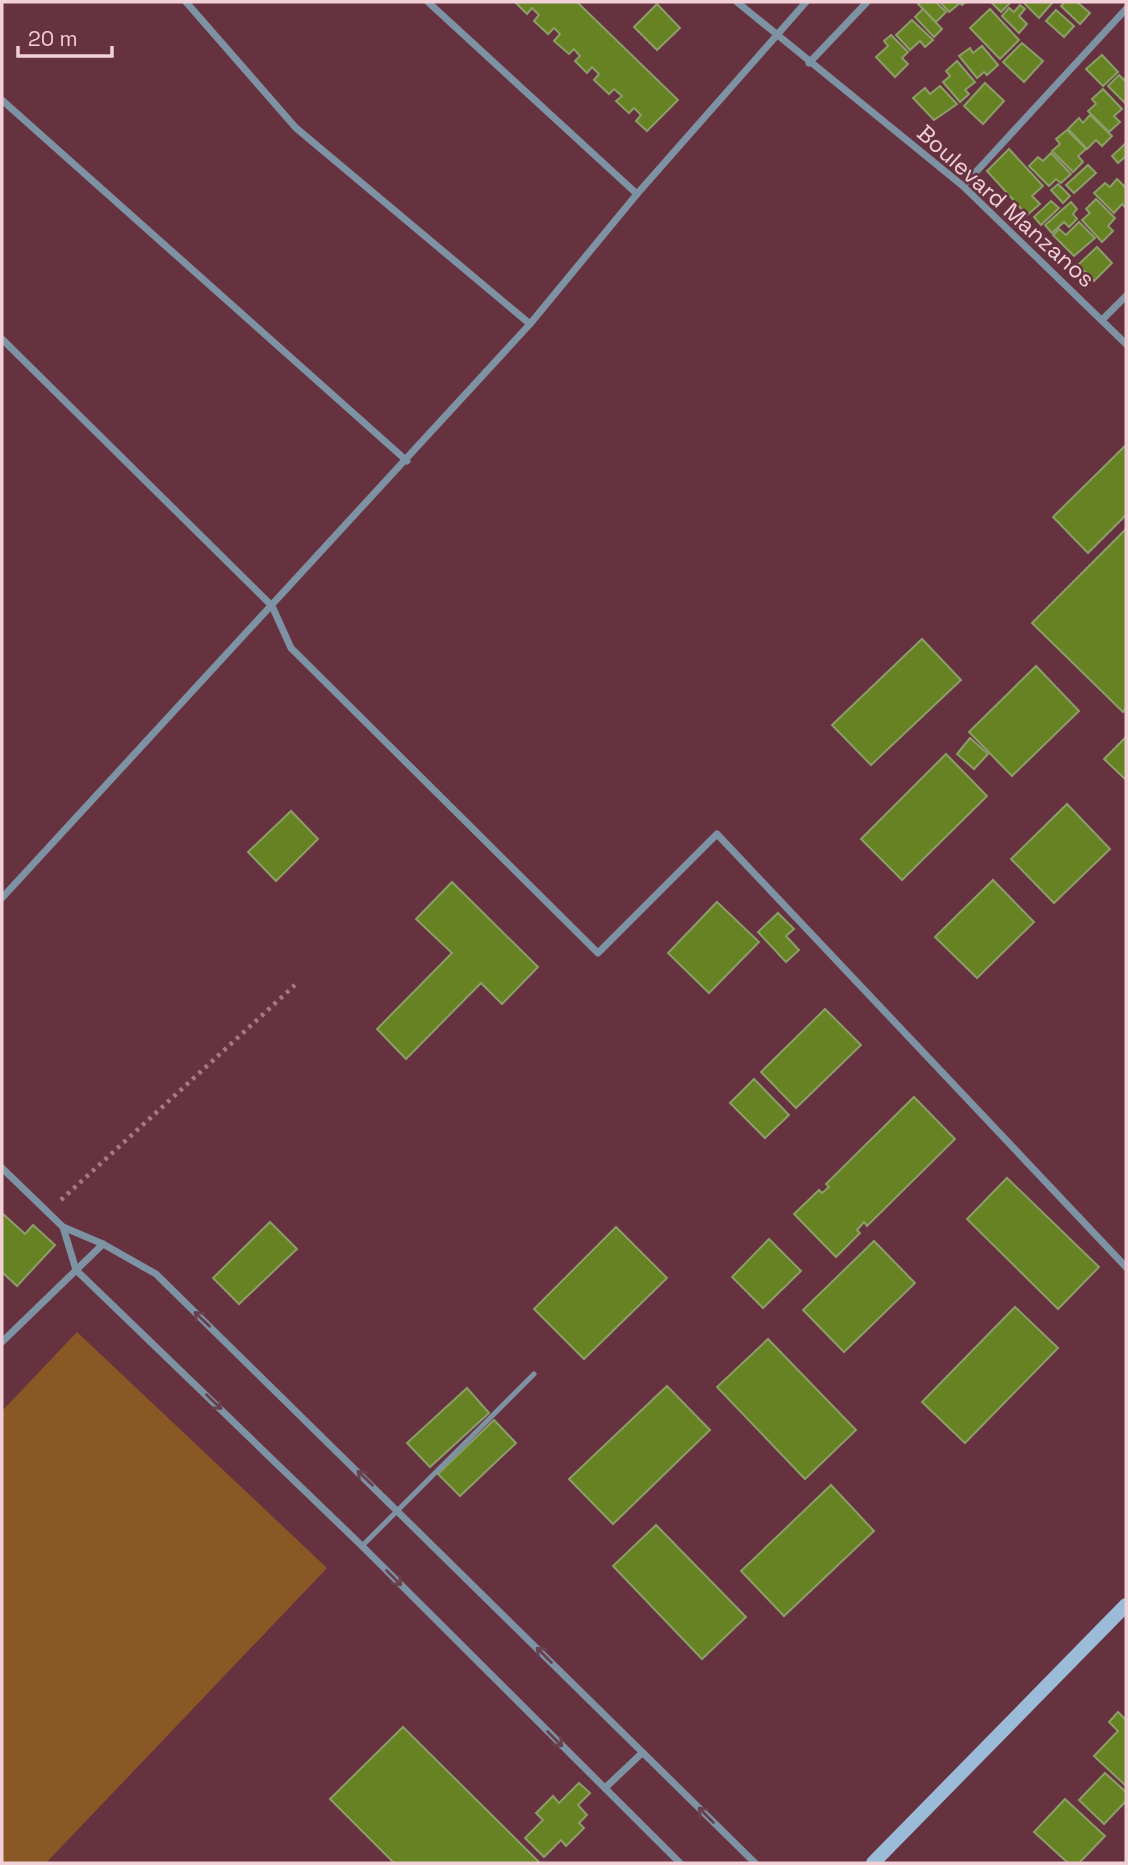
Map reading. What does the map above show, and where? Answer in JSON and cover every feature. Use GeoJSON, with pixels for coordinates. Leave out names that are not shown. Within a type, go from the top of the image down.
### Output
{"type":"FeatureCollection","features":[{"type":"Feature","properties":{"kind":"main road"},"geometry":{"type":"LineString","coordinates":[[873,1863],[1126,1605]]}},
{"type":"Feature","properties":{"kind":"street"},"geometry":{"type":"LineString","coordinates":[[186,2],[296,128],[530,324]]}},
{"type":"Feature","properties":{"kind":"street"},"geometry":{"type":"LineString","coordinates":[[428,2],[638,194]]}},
{"type":"Feature","properties":{"kind":"street","name":"Boulevard Manzanos"},"geometry":{"type":"LineString","coordinates":[[737,2],[775,36],[963,187],[1126,344]]}},
{"type":"Feature","properties":{"kind":"street"},"geometry":{"type":"LineString","coordinates":[[2,898],[407,461],[530,324],[638,194],[806,2]]}},
{"type":"Feature","properties":{"kind":"street"},"geometry":{"type":"LineString","coordinates":[[809,63],[867,2]]}},
{"type":"Feature","properties":{"kind":"street"},"geometry":{"type":"LineString","coordinates":[[963,187],[1126,9]]}},
{"type":"Feature","properties":{"kind":"street"},"geometry":{"type":"LineString","coordinates":[[2,100],[407,461]]}},
{"type":"Feature","properties":{"kind":"street"},"geometry":{"type":"LineString","coordinates":[[1102,320],[1126,296]]}},
{"type":"Feature","properties":{"kind":"street"},"geometry":{"type":"LineString","coordinates":[[2,339],[272,606],[291,648],[598,953],[717,834],[1126,1266]]}},
{"type":"Feature","properties":{"kind":"street"},"geometry":{"type":"LineString","coordinates":[[2,1168],[63,1227],[103,1244],[156,1275],[755,1863]]}},
{"type":"Feature","properties":{"kind":"street"},"geometry":{"type":"LineString","coordinates":[[63,1227],[76,1270],[362,1546],[680,1863]]}},
{"type":"Feature","properties":{"kind":"street"},"geometry":{"type":"LineString","coordinates":[[2,1342],[103,1244]]}},
{"type":"Feature","properties":{"kind":"street"},"geometry":{"type":"LineString","coordinates":[[605,1788],[642,1753]]}},
{"type":"Feature","properties":{"kind":"lane"},"geometry":{"type":"LineString","coordinates":[[362,1546],[534,1374]]}},
{"type":"Feature","properties":{"kind":"path"},"geometry":{"type":"LineString","coordinates":[[47,1212],[295,985]]}},
{"type":"Feature","properties":{"kind":"shaded area"},"geometry":{"type":"Polygon","coordinates":[[[77,1332],[327,1568],[46,1863],[2,1863],[2,1411],[77,1332]]]}},
{"type":"Feature","properties":{"kind":"building"},"geometry":{"type":"Polygon","coordinates":[[[515,2],[577,2],[678,100],[647,131],[636,121],[641,115],[634,108],[629,113],[616,101],[622,96],[614,89],[609,94],[594,80],[599,74],[592,67],[587,73],[575,61],[580,56],[574,49],[569,54],[554,41],[560,34],[554,28],[548,34],[534,21],[539,15],[532,8],[527,14],[515,2]]]}},
{"type":"Feature","properties":{"kind":"building"},"geometry":{"type":"Polygon","coordinates":[[[936,2],[946,12],[936,22],[918,4],[936,2]]]}},
{"type":"Feature","properties":{"kind":"building"},"geometry":{"type":"Polygon","coordinates":[[[940,2],[966,2],[962,5],[960,3],[949,12],[940,2]]]}},
{"type":"Feature","properties":{"kind":"building"},"geometry":{"type":"Polygon","coordinates":[[[991,2],[1011,2],[1001,12],[991,2]]]}},
{"type":"Feature","properties":{"kind":"building"},"geometry":{"type":"Polygon","coordinates":[[[1023,2],[1053,2],[1039,18],[1023,2]]]}},
{"type":"Feature","properties":{"kind":"building"},"geometry":{"type":"Polygon","coordinates":[[[1065,2],[1077,2],[1090,13],[1080,24],[1061,6],[1065,2]]]}},
{"type":"Feature","properties":{"kind":"building"},"geometry":{"type":"Polygon","coordinates":[[[657,4],[680,28],[657,50],[634,27],[657,4]]]}},
{"type":"Feature","properties":{"kind":"building"},"geometry":{"type":"Polygon","coordinates":[[[1020,5],[1025,9],[1019,16],[1027,24],[1019,33],[1002,16],[1009,8],[1014,12],[1020,5]]]}},
{"type":"Feature","properties":{"kind":"building"},"geometry":{"type":"Polygon","coordinates":[[[923,9],[942,29],[934,37],[915,17],[923,9]]]}},
{"type":"Feature","properties":{"kind":"building"},"geometry":{"type":"Polygon","coordinates":[[[990,9],[1019,40],[1000,59],[970,28],[990,9]]]}},
{"type":"Feature","properties":{"kind":"building"},"geometry":{"type":"Polygon","coordinates":[[[1056,10],[1074,26],[1064,37],[1046,21],[1056,10]]]}},
{"type":"Feature","properties":{"kind":"building"},"geometry":{"type":"Polygon","coordinates":[[[912,20],[933,40],[925,47],[920,41],[910,50],[896,35],[912,20]]]}},
{"type":"Feature","properties":{"kind":"building"},"geometry":{"type":"Polygon","coordinates":[[[891,35],[908,52],[902,58],[908,64],[895,77],[876,57],[888,46],[884,41],[891,35]]]}},
{"type":"Feature","properties":{"kind":"building"},"geometry":{"type":"Polygon","coordinates":[[[1022,43],[1043,61],[1024,82],[1003,62],[1022,43]]]}},
{"type":"Feature","properties":{"kind":"building"},"geometry":{"type":"Polygon","coordinates":[[[982,46],[998,65],[987,75],[984,72],[977,78],[959,56],[970,48],[973,53],[982,46]]]}},
{"type":"Feature","properties":{"kind":"building"},"geometry":{"type":"Polygon","coordinates":[[[1102,55],[1118,72],[1103,86],[1086,69],[1102,55]]]}},
{"type":"Feature","properties":{"kind":"building"},"geometry":{"type":"Polygon","coordinates":[[[957,61],[975,82],[965,90],[969,94],[960,102],[943,82],[950,76],[946,71],[957,61]]]}},
{"type":"Feature","properties":{"kind":"building"},"geometry":{"type":"Polygon","coordinates":[[[1119,75],[1124,80],[1126,77],[1126,104],[1108,86],[1119,75]]]}},
{"type":"Feature","properties":{"kind":"building"},"geometry":{"type":"Polygon","coordinates":[[[985,83],[1004,101],[983,124],[964,106],[985,83]]]}},
{"type":"Feature","properties":{"kind":"building"},"geometry":{"type":"Polygon","coordinates":[[[940,86],[957,104],[934,120],[913,98],[925,88],[930,94],[940,86]]]}},
{"type":"Feature","properties":{"kind":"building"},"geometry":{"type":"Polygon","coordinates":[[[1103,89],[1122,109],[1114,116],[1120,122],[1109,132],[1088,111],[1096,104],[1092,99],[1103,89]]]}},
{"type":"Feature","properties":{"kind":"building"},"geometry":{"type":"Polygon","coordinates":[[[1090,115],[1112,136],[1102,146],[1096,140],[1087,149],[1068,129],[1079,118],[1083,123],[1090,115]]]}},
{"type":"Feature","properties":{"kind":"building"},"geometry":{"type":"Polygon","coordinates":[[[1067,130],[1086,149],[1078,156],[1083,162],[1073,172],[1052,151],[1060,144],[1056,139],[1067,130]]]}},
{"type":"Feature","properties":{"kind":"building"},"geometry":{"type":"Polygon","coordinates":[[[1126,143],[1126,156],[1118,163],[1112,156],[1126,143]]]}},
{"type":"Feature","properties":{"kind":"building"},"geometry":{"type":"Polygon","coordinates":[[[1009,149],[1043,186],[1032,196],[1040,204],[1027,215],[987,171],[1009,149]]]}},
{"type":"Feature","properties":{"kind":"building"},"geometry":{"type":"Polygon","coordinates":[[[1051,153],[1071,174],[1061,183],[1056,179],[1049,186],[1029,166],[1038,157],[1043,161],[1051,153]]]}},
{"type":"Feature","properties":{"kind":"building"},"geometry":{"type":"Polygon","coordinates":[[[1088,165],[1096,173],[1074,193],[1066,185],[1088,165]]]}},
{"type":"Feature","properties":{"kind":"building"},"geometry":{"type":"Polygon","coordinates":[[[1117,179],[1126,188],[1126,208],[1122,204],[1114,213],[1094,193],[1105,183],[1110,187],[1117,179]]]}},
{"type":"Feature","properties":{"kind":"building"},"geometry":{"type":"Polygon","coordinates":[[[1058,184],[1070,196],[1063,203],[1051,190],[1058,184]]]}},
{"type":"Feature","properties":{"kind":"building"},"geometry":{"type":"Polygon","coordinates":[[[1096,199],[1115,218],[1108,226],[1113,231],[1102,242],[1082,220],[1090,213],[1086,209],[1096,199]]]}},
{"type":"Feature","properties":{"kind":"building"},"geometry":{"type":"Polygon","coordinates":[[[1051,201],[1059,208],[1041,225],[1034,217],[1051,201]]]}},
{"type":"Feature","properties":{"kind":"building"},"geometry":{"type":"Polygon","coordinates":[[[1071,202],[1077,209],[1073,214],[1077,219],[1069,227],[1064,222],[1052,233],[1045,225],[1071,202]]]}},
{"type":"Feature","properties":{"kind":"building"},"geometry":{"type":"Polygon","coordinates":[[[1079,222],[1095,238],[1074,256],[1053,235],[1059,229],[1066,235],[1079,222]]]}},
{"type":"Feature","properties":{"kind":"building"},"geometry":{"type":"Polygon","coordinates":[[[1097,247],[1112,263],[1094,281],[1078,265],[1097,247]]]}},
{"type":"Feature","properties":{"kind":"building"},"geometry":{"type":"Polygon","coordinates":[[[1126,445],[1126,515],[1088,553],[1053,517],[1126,445]]]}},
{"type":"Feature","properties":{"kind":"building"},"geometry":{"type":"Polygon","coordinates":[[[1126,529],[1126,708],[1123,712],[1032,623],[1126,529]]]}},
{"type":"Feature","properties":{"kind":"building"},"geometry":{"type":"Polygon","coordinates":[[[922,639],[961,680],[871,765],[832,725],[922,639]]]}},
{"type":"Feature","properties":{"kind":"building"},"geometry":{"type":"Polygon","coordinates":[[[1036,666],[1079,711],[1012,776],[969,732],[1036,666]]]}},
{"type":"Feature","properties":{"kind":"building"},"geometry":{"type":"Polygon","coordinates":[[[1126,737],[1126,780],[1104,759],[1126,737]]]}},
{"type":"Feature","properties":{"kind":"building"},"geometry":{"type":"Polygon","coordinates":[[[970,738],[988,754],[974,769],[957,754],[970,738]]]}},
{"type":"Feature","properties":{"kind":"building"},"geometry":{"type":"Polygon","coordinates":[[[946,754],[987,796],[902,880],[861,839],[946,754]]]}},
{"type":"Feature","properties":{"kind":"building"},"geometry":{"type":"Polygon","coordinates":[[[1067,804],[1110,849],[1054,903],[1011,859],[1067,804]]]}},
{"type":"Feature","properties":{"kind":"building"},"geometry":{"type":"Polygon","coordinates":[[[291,811],[318,839],[276,881],[248,852],[291,811]]]}},
{"type":"Feature","properties":{"kind":"building"},"geometry":{"type":"Polygon","coordinates":[[[993,880],[1034,922],[977,978],[935,937],[993,880]]]}},
{"type":"Feature","properties":{"kind":"building"},"geometry":{"type":"Polygon","coordinates":[[[452,882],[538,967],[502,1004],[481,983],[406,1059],[377,1029],[452,953],[416,919],[452,882]]]}},
{"type":"Feature","properties":{"kind":"building"},"geometry":{"type":"Polygon","coordinates":[[[717,902],[759,942],[709,993],[668,953],[717,902]]]}},
{"type":"Feature","properties":{"kind":"building"},"geometry":{"type":"Polygon","coordinates":[[[778,913],[794,929],[786,936],[799,950],[786,962],[758,932],[778,913]]]}},
{"type":"Feature","properties":{"kind":"building"},"geometry":{"type":"Polygon","coordinates":[[[825,1009],[861,1045],[796,1108],[761,1072],[825,1009]]]}},
{"type":"Feature","properties":{"kind":"building"},"geometry":{"type":"Polygon","coordinates":[[[754,1079],[789,1115],[765,1138],[730,1103],[754,1079]]]}},
{"type":"Feature","properties":{"kind":"building"},"geometry":{"type":"Polygon","coordinates":[[[914,1097],[955,1139],[867,1226],[864,1222],[857,1230],[860,1233],[836,1257],[794,1214],[819,1190],[822,1193],[829,1187],[826,1184],[914,1097]]]}},
{"type":"Feature","properties":{"kind":"building"},"geometry":{"type":"Polygon","coordinates":[[[1007,1178],[1099,1267],[1058,1309],[967,1219],[1007,1178]]]}},
{"type":"Feature","properties":{"kind":"building"},"geometry":{"type":"Polygon","coordinates":[[[2,1213],[25,1234],[33,1225],[55,1245],[17,1286],[2,1272],[2,1213]]]}},
{"type":"Feature","properties":{"kind":"building"},"geometry":{"type":"Polygon","coordinates":[[[270,1222],[297,1249],[239,1304],[213,1278],[270,1222]]]}},
{"type":"Feature","properties":{"kind":"building"},"geometry":{"type":"Polygon","coordinates":[[[616,1227],[667,1278],[584,1359],[534,1309],[616,1227]]]}},
{"type":"Feature","properties":{"kind":"building"},"geometry":{"type":"Polygon","coordinates":[[[769,1239],[801,1271],[763,1308],[732,1277],[769,1239]]]}},
{"type":"Feature","properties":{"kind":"building"},"geometry":{"type":"Polygon","coordinates":[[[874,1241],[915,1283],[844,1352],[803,1310],[874,1241]]]}},
{"type":"Feature","properties":{"kind":"building"},"geometry":{"type":"Polygon","coordinates":[[[1015,1307],[1058,1348],[965,1443],[922,1402],[1015,1307]]]}},
{"type":"Feature","properties":{"kind":"building"},"geometry":{"type":"Polygon","coordinates":[[[768,1339],[856,1430],[805,1479],[717,1387],[768,1339]]]}},
{"type":"Feature","properties":{"kind":"building"},"geometry":{"type":"Polygon","coordinates":[[[667,1386],[710,1430],[613,1524],[569,1479],[667,1386]]]}},
{"type":"Feature","properties":{"kind":"building"},"geometry":{"type":"Polygon","coordinates":[[[467,1388],[489,1413],[430,1467],[407,1443],[467,1388]]]}},
{"type":"Feature","properties":{"kind":"building"},"geometry":{"type":"Polygon","coordinates":[[[494,1420],[516,1443],[460,1496],[438,1474],[494,1420]]]}},
{"type":"Feature","properties":{"kind":"building"},"geometry":{"type":"Polygon","coordinates":[[[831,1485],[874,1531],[784,1616],[741,1571],[831,1485]]]}},
{"type":"Feature","properties":{"kind":"building"},"geometry":{"type":"Polygon","coordinates":[[[656,1525],[746,1617],[702,1659],[613,1566],[656,1525]]]}},
{"type":"Feature","properties":{"kind":"building"},"geometry":{"type":"Polygon","coordinates":[[[1118,1712],[1126,1720],[1126,1786],[1094,1756],[1118,1731],[1109,1722],[1118,1712]]]}},
{"type":"Feature","properties":{"kind":"building"},"geometry":{"type":"Polygon","coordinates":[[[403,1727],[540,1863],[394,1863],[330,1799],[403,1727]]]}},
{"type":"Feature","properties":{"kind":"building"},"geometry":{"type":"Polygon","coordinates":[[[1105,1773],[1126,1792],[1126,1801],[1104,1824],[1079,1800],[1105,1773]]]}},
{"type":"Feature","properties":{"kind":"building"},"geometry":{"type":"Polygon","coordinates":[[[579,1783],[590,1793],[578,1805],[587,1815],[579,1823],[584,1828],[566,1846],[561,1840],[544,1857],[525,1838],[543,1820],[536,1813],[553,1796],[559,1803],[579,1783]]]}},
{"type":"Feature","properties":{"kind":"building"},"geometry":{"type":"Polygon","coordinates":[[[1065,1799],[1105,1836],[1079,1863],[1068,1863],[1034,1832],[1065,1799]]]}}]}
